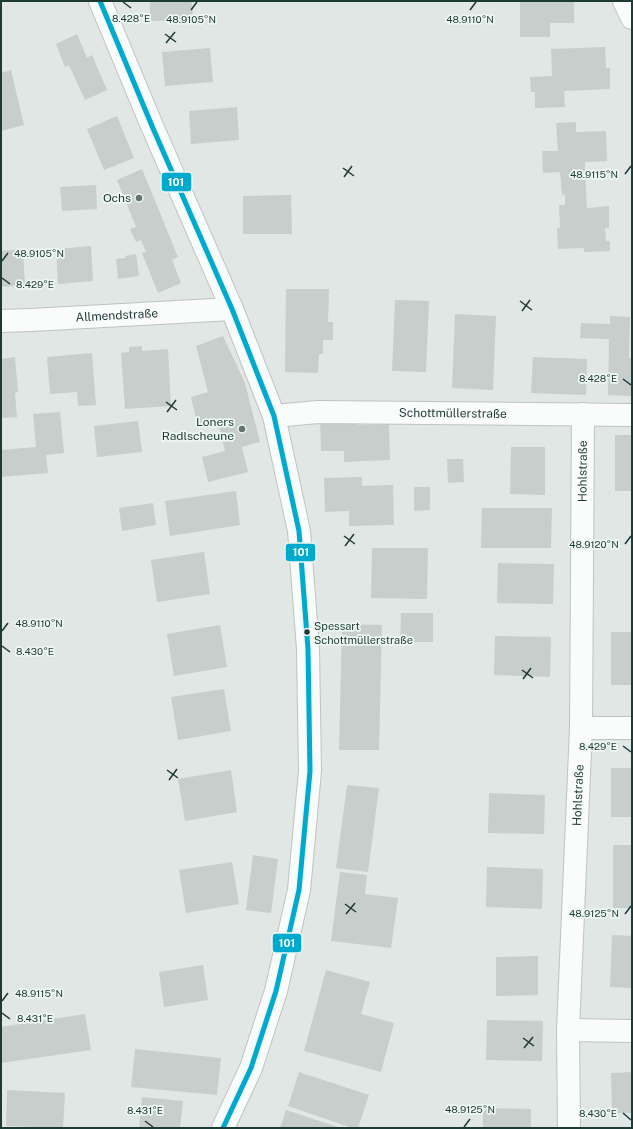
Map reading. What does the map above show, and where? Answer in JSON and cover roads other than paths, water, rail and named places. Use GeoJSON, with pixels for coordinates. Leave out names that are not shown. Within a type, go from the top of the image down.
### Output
{"type":"FeatureCollection","features":[{"type":"Feature","properties":{"kind":"street"},"geometry":{"type":"LineString","coordinates":[[100,1],[152,126],[232,308],[274,416],[299,531],[308,649],[310,771],[299,890],[276,991],[251,1068],[222,1128]]}},
{"type":"Feature","properties":{"kind":"street"},"geometry":{"type":"LineString","coordinates":[[624,1],[632,18]]}},
{"type":"Feature","properties":{"kind":"street","name":"Allmendstraße"},"geometry":{"type":"LineString","coordinates":[[1,321],[232,308]]}},
{"type":"Feature","properties":{"kind":"street","name":"Schottmüllerstraße"},"geometry":{"type":"LineString","coordinates":[[274,416],[318,412],[632,415]]}},
{"type":"Feature","properties":{"kind":"street","name":"Hohlstraße"},"geometry":{"type":"LineString","coordinates":[[569,1128],[568,1030],[581,728],[583,414]]}},
{"type":"Feature","properties":{"kind":"street"},"geometry":{"type":"LineString","coordinates":[[581,728],[632,728]]}},
{"type":"Feature","properties":{"kind":"street"},"geometry":{"type":"LineString","coordinates":[[568,1030],[632,1031]]}},
{"type":"Feature","properties":{"kind":"place","name":"Ochs"},"geometry":{"type":"Point","coordinates":[139,198]}},
{"type":"Feature","properties":{"kind":"place","name":"Loners Radlscheune"},"geometry":{"type":"Point","coordinates":[242,429]}},
{"type":"Feature","properties":{"kind":"place","name":"Spessart Schottmüllerstraße"},"geometry":{"type":"Point","coordinates":[307,632]}}]}
